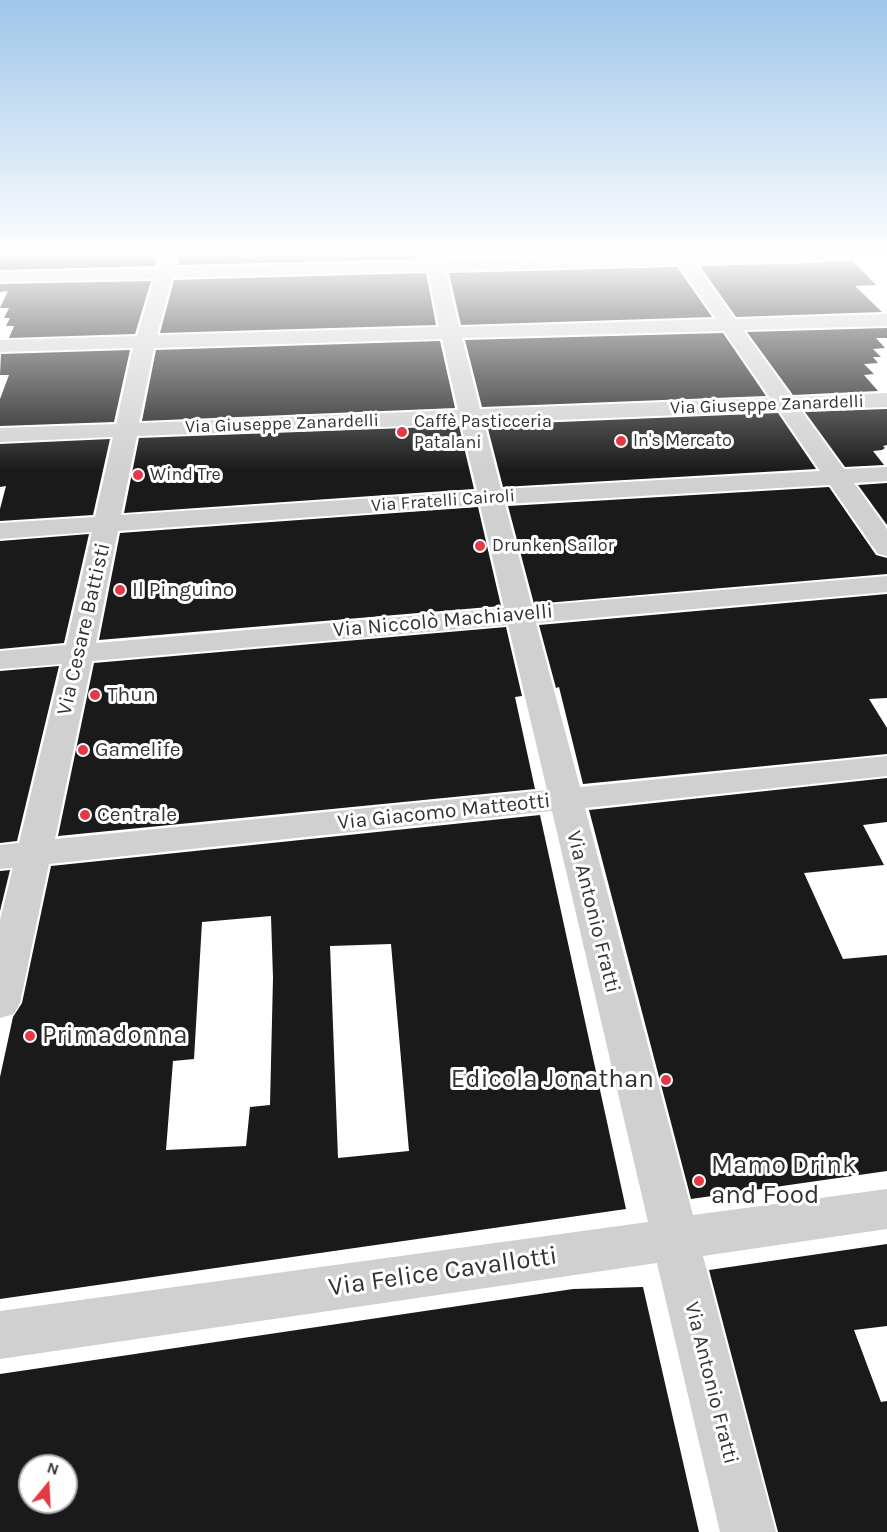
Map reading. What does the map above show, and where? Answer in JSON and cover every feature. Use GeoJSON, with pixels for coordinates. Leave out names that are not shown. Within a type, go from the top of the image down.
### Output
{"type":"FeatureCollection","features":[{"type":"Feature","properties":{"kind":"street","name":"Via Cesare Battisti"},"geometry":{"type":"LineString","coordinates":[[0,1003],[16,856],[79,654],[149,327]]}},
{"type":"Feature","properties":{"kind":"street","name":"Via Antonio Fratti"},"geometry":{"type":"LineString","coordinates":[[449,327],[748,1532]]}},
{"type":"Feature","properties":{"kind":"street"},"geometry":{"type":"LineString","coordinates":[[0,346],[608,327]]}},
{"type":"Feature","properties":{"kind":"street"},"geometry":{"type":"LineString","coordinates":[[732,327],[887,548]]}},
{"type":"Feature","properties":{"kind":"street","name":"Via Giuseppe Zanardelli"},"geometry":{"type":"LineString","coordinates":[[0,435],[887,400]]}},
{"type":"Feature","properties":{"kind":"street","name":"Via Fratelli Cairoli"},"geometry":{"type":"LineString","coordinates":[[0,531],[492,497],[887,474]]}},
{"type":"Feature","properties":{"kind":"street","name":"Via Niccolò Machiavelli"},"geometry":{"type":"LineString","coordinates":[[0,660],[887,584]]}},
{"type":"Feature","properties":{"kind":"street","name":"Via Giacomo Matteotti"},"geometry":{"type":"LineString","coordinates":[[16,856],[887,766]]}},
{"type":"Feature","properties":{"kind":"street","name":"Via Felice Cavallotti"},"geometry":{"type":"LineString","coordinates":[[0,1335],[887,1209]]}},
{"type":"Feature","properties":{"kind":"building"},"geometry":{"type":"Polygon","coordinates":[[[13,327],[137,327],[135,334],[9,338],[13,327]]]}},
{"type":"Feature","properties":{"kind":"building"},"geometry":{"type":"Polygon","coordinates":[[[161,327],[350,327],[160,333],[161,327]]]}},
{"type":"Feature","properties":{"kind":"building"},"geometry":{"type":"Polygon","coordinates":[[[887,328],[887,338],[876,338],[885,348],[873,349],[881,357],[873,357],[878,363],[864,364],[874,374],[864,375],[878,391],[793,395],[747,332],[887,328]]]}},
{"type":"Feature","properties":{"kind":"building"},"geometry":{"type":"Polygon","coordinates":[[[723,333],[766,396],[482,407],[465,340],[723,333]]]}},
{"type":"Feature","properties":{"kind":"building"},"geometry":{"type":"Polygon","coordinates":[[[440,341],[455,408],[142,421],[156,350],[440,341]]]}},
{"type":"Feature","properties":{"kind":"building"},"geometry":{"type":"Polygon","coordinates":[[[130,350],[114,422],[0,426],[0,399],[9,375],[0,375],[1,354],[130,350]]]}},
{"type":"Feature","properties":{"kind":"building"},"geometry":{"type":"Polygon","coordinates":[[[887,409],[887,445],[883,446],[885,448],[882,450],[873,451],[884,465],[845,467],[805,412],[887,409]]]}},
{"type":"Feature","properties":{"kind":"building"},"geometry":{"type":"Polygon","coordinates":[[[778,413],[816,469],[503,487],[487,425],[778,413]]]}},
{"type":"Feature","properties":{"kind":"building"},"geometry":{"type":"Polygon","coordinates":[[[459,426],[474,489],[124,513],[139,438],[459,426]]]}},
{"type":"Feature","properties":{"kind":"building"},"geometry":{"type":"Polygon","coordinates":[[[110,439],[93,515],[0,521],[0,509],[6,486],[0,487],[0,444],[110,439]]]}},
{"type":"Feature","properties":{"kind":"building"},"geometry":{"type":"Polygon","coordinates":[[[887,483],[887,525],[858,485],[887,483]]]}},
{"type":"Feature","properties":{"kind":"building"},"geometry":{"type":"Polygon","coordinates":[[[829,487],[876,555],[887,558],[887,574],[534,604],[508,506],[829,487]]]}},
{"type":"Feature","properties":{"kind":"building"},"geometry":{"type":"Polygon","coordinates":[[[478,507],[501,606],[99,640],[120,533],[478,507]]]}},
{"type":"Feature","properties":{"kind":"building"},"geometry":{"type":"Polygon","coordinates":[[[89,534],[64,643],[0,649],[0,541],[89,534]]]}},
{"type":"Feature","properties":{"kind":"building"},"geometry":{"type":"Polygon","coordinates":[[[887,594],[887,698],[869,699],[887,728],[887,754],[583,784],[559,687],[556,688],[539,625],[887,594]]]}},
{"type":"Feature","properties":{"kind":"building"},"geometry":{"type":"Polygon","coordinates":[[[506,627],[522,696],[515,697],[535,789],[58,836],[94,663],[506,627]]]}},
{"type":"Feature","properties":{"kind":"building"},"geometry":{"type":"Polygon","coordinates":[[[59,666],[17,841],[0,843],[0,671],[59,666]]]}},
{"type":"Feature","properties":{"kind":"building"},"geometry":{"type":"Polygon","coordinates":[[[887,778],[887,822],[863,825],[884,865],[804,873],[843,959],[887,955],[887,1171],[691,1199],[589,810],[887,778]]]}},
{"type":"Feature","properties":{"kind":"building"},"geometry":{"type":"Polygon","coordinates":[[[540,815],[626,1209],[0,1299],[0,1077],[13,1017],[22,1003],[51,866],[540,815]],[[271,916],[202,922],[194,1059],[173,1061],[166,1150],[246,1146],[250,1107],[270,1105],[273,978],[271,916]],[[391,944],[330,946],[338,1158],[409,1151],[391,944]]]}},
{"type":"Feature","properties":{"kind":"building"},"geometry":{"type":"Polygon","coordinates":[[[10,870],[0,911],[0,871],[10,870]]]}},
{"type":"Feature","properties":{"kind":"building"},"geometry":{"type":"Polygon","coordinates":[[[887,1244],[887,1326],[854,1330],[881,1402],[887,1401],[887,1532],[778,1532],[709,1270],[887,1244]]]}},
{"type":"Feature","properties":{"kind":"building"},"geometry":{"type":"Polygon","coordinates":[[[643,1287],[699,1532],[0,1532],[0,1374],[573,1289],[643,1287]]]}},
{"type":"Feature","properties":{"kind":"place","name":"Caffè Pasticceria Patalani"},"geometry":{"type":"Point","coordinates":[402,432]}},
{"type":"Feature","properties":{"kind":"place","name":"In's Mercato"},"geometry":{"type":"Point","coordinates":[621,441]}},
{"type":"Feature","properties":{"kind":"place","name":"Wind Tre"},"geometry":{"type":"Point","coordinates":[138,475]}},
{"type":"Feature","properties":{"kind":"place","name":"Drunken Sailor"},"geometry":{"type":"Point","coordinates":[480,546]}},
{"type":"Feature","properties":{"kind":"place","name":"Il Pinguino"},"geometry":{"type":"Point","coordinates":[120,590]}},
{"type":"Feature","properties":{"kind":"place","name":"Thun"},"geometry":{"type":"Point","coordinates":[95,695]}},
{"type":"Feature","properties":{"kind":"place","name":"Gamelife"},"geometry":{"type":"Point","coordinates":[83,750]}},
{"type":"Feature","properties":{"kind":"place","name":"Centrale"},"geometry":{"type":"Point","coordinates":[85,815]}},
{"type":"Feature","properties":{"kind":"place","name":"Primadonna"},"geometry":{"type":"Point","coordinates":[30,1036]}},
{"type":"Feature","properties":{"kind":"place","name":"Edicola Jonathan"},"geometry":{"type":"Point","coordinates":[666,1080]}},
{"type":"Feature","properties":{"kind":"place","name":"Mamo Drink and Food"},"geometry":{"type":"Point","coordinates":[699,1181]}}]}
